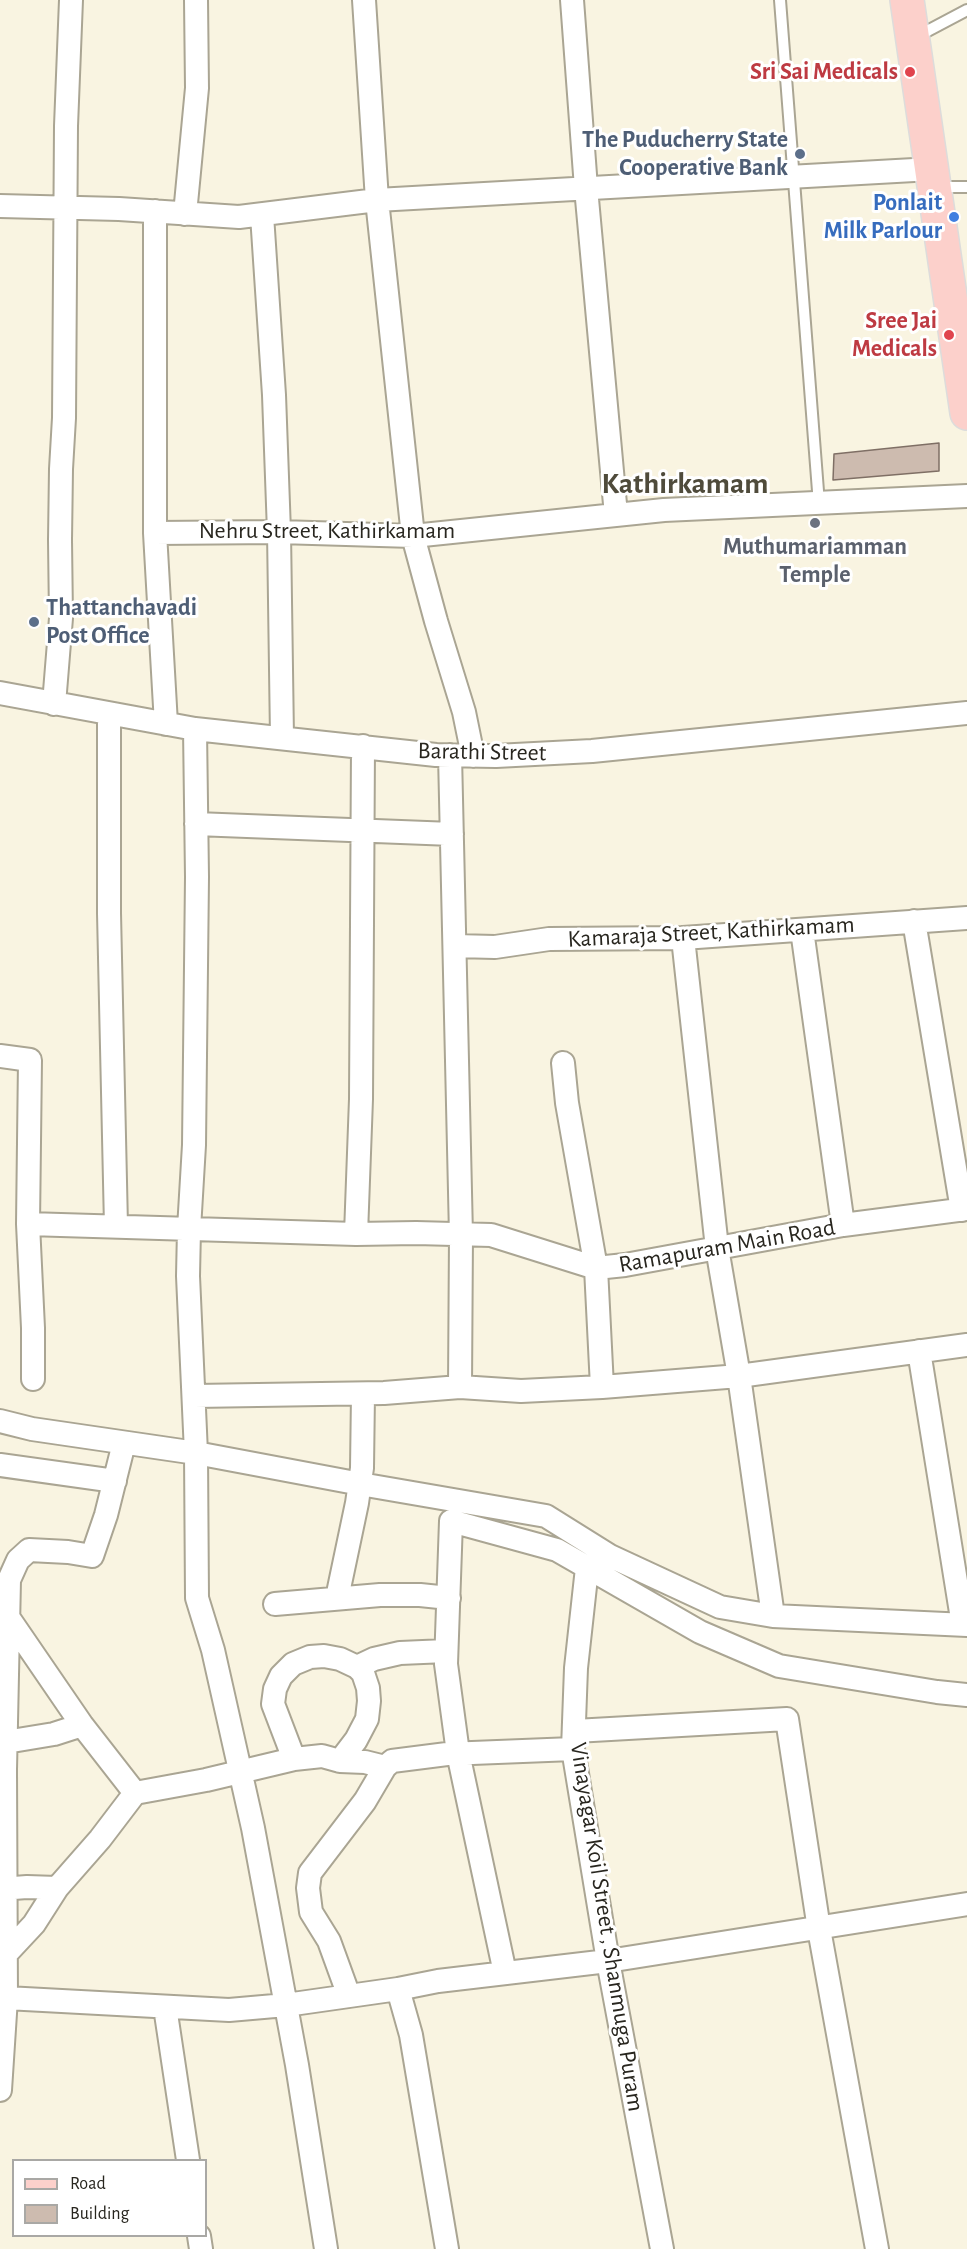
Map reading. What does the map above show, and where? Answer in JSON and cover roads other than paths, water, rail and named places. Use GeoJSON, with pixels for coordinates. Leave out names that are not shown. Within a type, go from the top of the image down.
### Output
{"type":"FeatureCollection","features":[{"type":"Feature","properties":{"kind":"main road"},"geometry":{"type":"LineString","coordinates":[[907,0],[967,413]]}},
{"type":"Feature","properties":{"kind":"street"},"geometry":{"type":"LineString","coordinates":[[54,704],[61,618],[60,516],[64,418],[65,208],[71,0]]}},
{"type":"Feature","properties":{"kind":"street"},"geometry":{"type":"LineString","coordinates":[[185,213],[197,87],[196,0]]}},
{"type":"Feature","properties":{"kind":"street"},"geometry":{"type":"LineString","coordinates":[[364,0],[377,200],[413,536],[442,643],[464,712],[473,756]]}},
{"type":"Feature","properties":{"kind":"street"},"geometry":{"type":"LineString","coordinates":[[572,0],[586,188],[616,515]]}},
{"type":"Feature","properties":{"kind":"street"},"geometry":{"type":"LineString","coordinates":[[0,206],[155,211],[238,217],[377,200],[795,176],[933,178]]}},
{"type":"Feature","properties":{"kind":"street"},"geometry":{"type":"LineString","coordinates":[[155,211],[155,533],[166,724]]}},
{"type":"Feature","properties":{"kind":"street"},"geometry":{"type":"LineString","coordinates":[[262,215],[274,394],[282,737]]}},
{"type":"Feature","properties":{"kind":"street","name":"Nehru Street, Kathirkamam"},"geometry":{"type":"LineString","coordinates":[[155,533],[279,532],[413,536],[664,510],[967,496]]}},
{"type":"Feature","properties":{"kind":"street","name":"Barathi Street"},"geometry":{"type":"LineString","coordinates":[[0,693],[195,729],[473,756],[592,752],[967,713]]}},
{"type":"Feature","properties":{"kind":"street"},"geometry":{"type":"LineString","coordinates":[[109,714],[109,913],[116,1226]]}},
{"type":"Feature","properties":{"kind":"street"},"geometry":{"type":"LineString","coordinates":[[195,729],[194,1144],[189,1229],[190,1326],[195,1396],[197,1598],[213,1650],[240,1771],[286,2005],[326,2249]]}},
{"type":"Feature","properties":{"kind":"street"},"geometry":{"type":"LineString","coordinates":[[356,1234],[361,1099],[363,746]]}},
{"type":"Feature","properties":{"kind":"street"},"geometry":{"type":"LineString","coordinates":[[450,755],[461,1235],[460,1387]]}},
{"type":"Feature","properties":{"kind":"street"},"geometry":{"type":"LineString","coordinates":[[196,824],[452,834]]}},
{"type":"Feature","properties":{"kind":"street","name":"Kamaraja Street, Kathirkamam"},"geometry":{"type":"LineString","coordinates":[[455,946],[495,947],[549,939],[683,938],[967,918]]}},
{"type":"Feature","properties":{"kind":"street"},"geometry":{"type":"LineString","coordinates":[[914,921],[965,1209]]}},
{"type":"Feature","properties":{"kind":"street"},"geometry":{"type":"LineString","coordinates":[[802,930],[843,1225]]}},
{"type":"Feature","properties":{"kind":"street"},"geometry":{"type":"LineString","coordinates":[[683,938],[717,1248],[739,1376],[773,1616]]}},
{"type":"Feature","properties":{"kind":"street"},"geometry":{"type":"LineString","coordinates":[[0,1056],[30,1060],[28,1224],[33,1379]]}},
{"type":"Feature","properties":{"kind":"street"},"geometry":{"type":"LineString","coordinates":[[563,1063],[567,1103],[596,1268],[602,1387]]}},
{"type":"Feature","properties":{"kind":"street","name":"Ramapuram Main Road"},"geometry":{"type":"LineString","coordinates":[[28,1224],[356,1234],[490,1235],[596,1268],[625,1265],[843,1225],[965,1209]]}},
{"type":"Feature","properties":{"kind":"street"},"geometry":{"type":"LineString","coordinates":[[195,1396],[363,1394],[460,1387],[521,1391],[602,1387],[739,1376],[967,1345]]}},
{"type":"Feature","properties":{"kind":"street"},"geometry":{"type":"LineString","coordinates":[[0,1421],[32,1429],[196,1453],[546,1516],[610,1556],[720,1607],[773,1616],[965,1625],[919,1351]]}},
{"type":"Feature","properties":{"kind":"street"},"geometry":{"type":"LineString","coordinates":[[338,1598],[360,1484],[363,1394]]}},
{"type":"Feature","properties":{"kind":"street"},"geometry":{"type":"LineString","coordinates":[[0,2090],[6,1998],[2,1889],[3,1742],[9,1580],[18,1560],[29,1550],[92,1556],[106,1515],[124,1443]]}},
{"type":"Feature","properties":{"kind":"street"},"geometry":{"type":"LineString","coordinates":[[0,1465],[115,1481]]}},
{"type":"Feature","properties":{"kind":"street"},"geometry":{"type":"LineString","coordinates":[[505,1973],[458,1753],[446,1664],[451,1521],[557,1550],[700,1632],[778,1666],[967,1695]]}},
{"type":"Feature","properties":{"kind":"street","name":"Vinayagar Koil Street , Shanmuga Puram"},"geometry":{"type":"LineString","coordinates":[[587,1568],[576,1668],[574,1740],[608,1961],[663,2249]]}},
{"type":"Feature","properties":{"kind":"street"},"geometry":{"type":"LineString","coordinates":[[275,1604],[420,1594],[448,1598]]}},
{"type":"Feature","properties":{"kind":"street"},"geometry":{"type":"LineString","coordinates":[[8,1617],[82,1725],[135,1793]]}},
{"type":"Feature","properties":{"kind":"street"},"geometry":{"type":"LineString","coordinates":[[357,1667],[374,1659],[400,1653],[446,1651]]}},
{"type":"Feature","properties":{"kind":"street"},"geometry":{"type":"LineString","coordinates":[[294,1759],[273,1704],[275,1689],[281,1676],[292,1664],[310,1657],[324,1656],[340,1659],[357,1667],[363,1673],[368,1688],[367,1719],[356,1740],[340,1761]]}},
{"type":"Feature","properties":{"kind":"street"},"geometry":{"type":"LineString","coordinates":[[349,1996],[328,1941],[311,1912],[308,1888],[310,1873],[365,1801],[385,1767],[392,1761],[787,1719],[819,1929],[877,2249]]}},
{"type":"Feature","properties":{"kind":"street"},"geometry":{"type":"LineString","coordinates":[[3,1742],[54,1734],[82,1725]]}},
{"type":"Feature","properties":{"kind":"street"},"geometry":{"type":"LineString","coordinates":[[6,1954],[34,1924],[57,1888],[100,1839],[135,1793],[206,1780],[294,1759],[322,1756],[340,1761],[365,1762],[385,1767]]}},
{"type":"Feature","properties":{"kind":"street"},"geometry":{"type":"LineString","coordinates":[[2,1889],[57,1888]]}},
{"type":"Feature","properties":{"kind":"street"},"geometry":{"type":"LineString","coordinates":[[6,1998],[229,2010],[286,2005],[438,1981],[608,1961],[967,1904]]}},
{"type":"Feature","properties":{"kind":"street"},"geometry":{"type":"LineString","coordinates":[[398,1989],[411,2035],[447,2249]]}},
{"type":"Feature","properties":{"kind":"street"},"geometry":{"type":"LineString","coordinates":[[165,2007],[188,2159]]}},
{"type":"Feature","properties":{"kind":"lane"},"geometry":{"type":"LineString","coordinates":[[780,0],[819,504]]}},
{"type":"Feature","properties":{"kind":"lane"},"geometry":{"type":"LineString","coordinates":[[913,39],[967,10]]}},
{"type":"Feature","properties":{"kind":"lane"},"geometry":{"type":"LineString","coordinates":[[933,178],[967,187]]}},
{"type":"Feature","properties":{"kind":"place","name":"Sri Sai Medicals"},"geometry":{"type":"Point","coordinates":[910,72]}},
{"type":"Feature","properties":{"kind":"place","name":"The Puducherry State Cooperative Bank"},"geometry":{"type":"Point","coordinates":[800,154]}},
{"type":"Feature","properties":{"kind":"place","name":"Ponlait Milk Parlour"},"geometry":{"type":"Point","coordinates":[954,217]}},
{"type":"Feature","properties":{"kind":"place","name":"Sree Jai Medicals"},"geometry":{"type":"Point","coordinates":[949,335]}},
{"type":"Feature","properties":{"kind":"place","name":"Muthumariamman Temple"},"geometry":{"type":"Point","coordinates":[815,523]}},
{"type":"Feature","properties":{"kind":"place","name":"Thattanchavadi Post Office"},"geometry":{"type":"Point","coordinates":[34,622]}},
{"type":"Feature","properties":{"kind":"district","name":"Kathirkamam"},"geometry":{"type":"Point","coordinates":[685,484]}}]}
